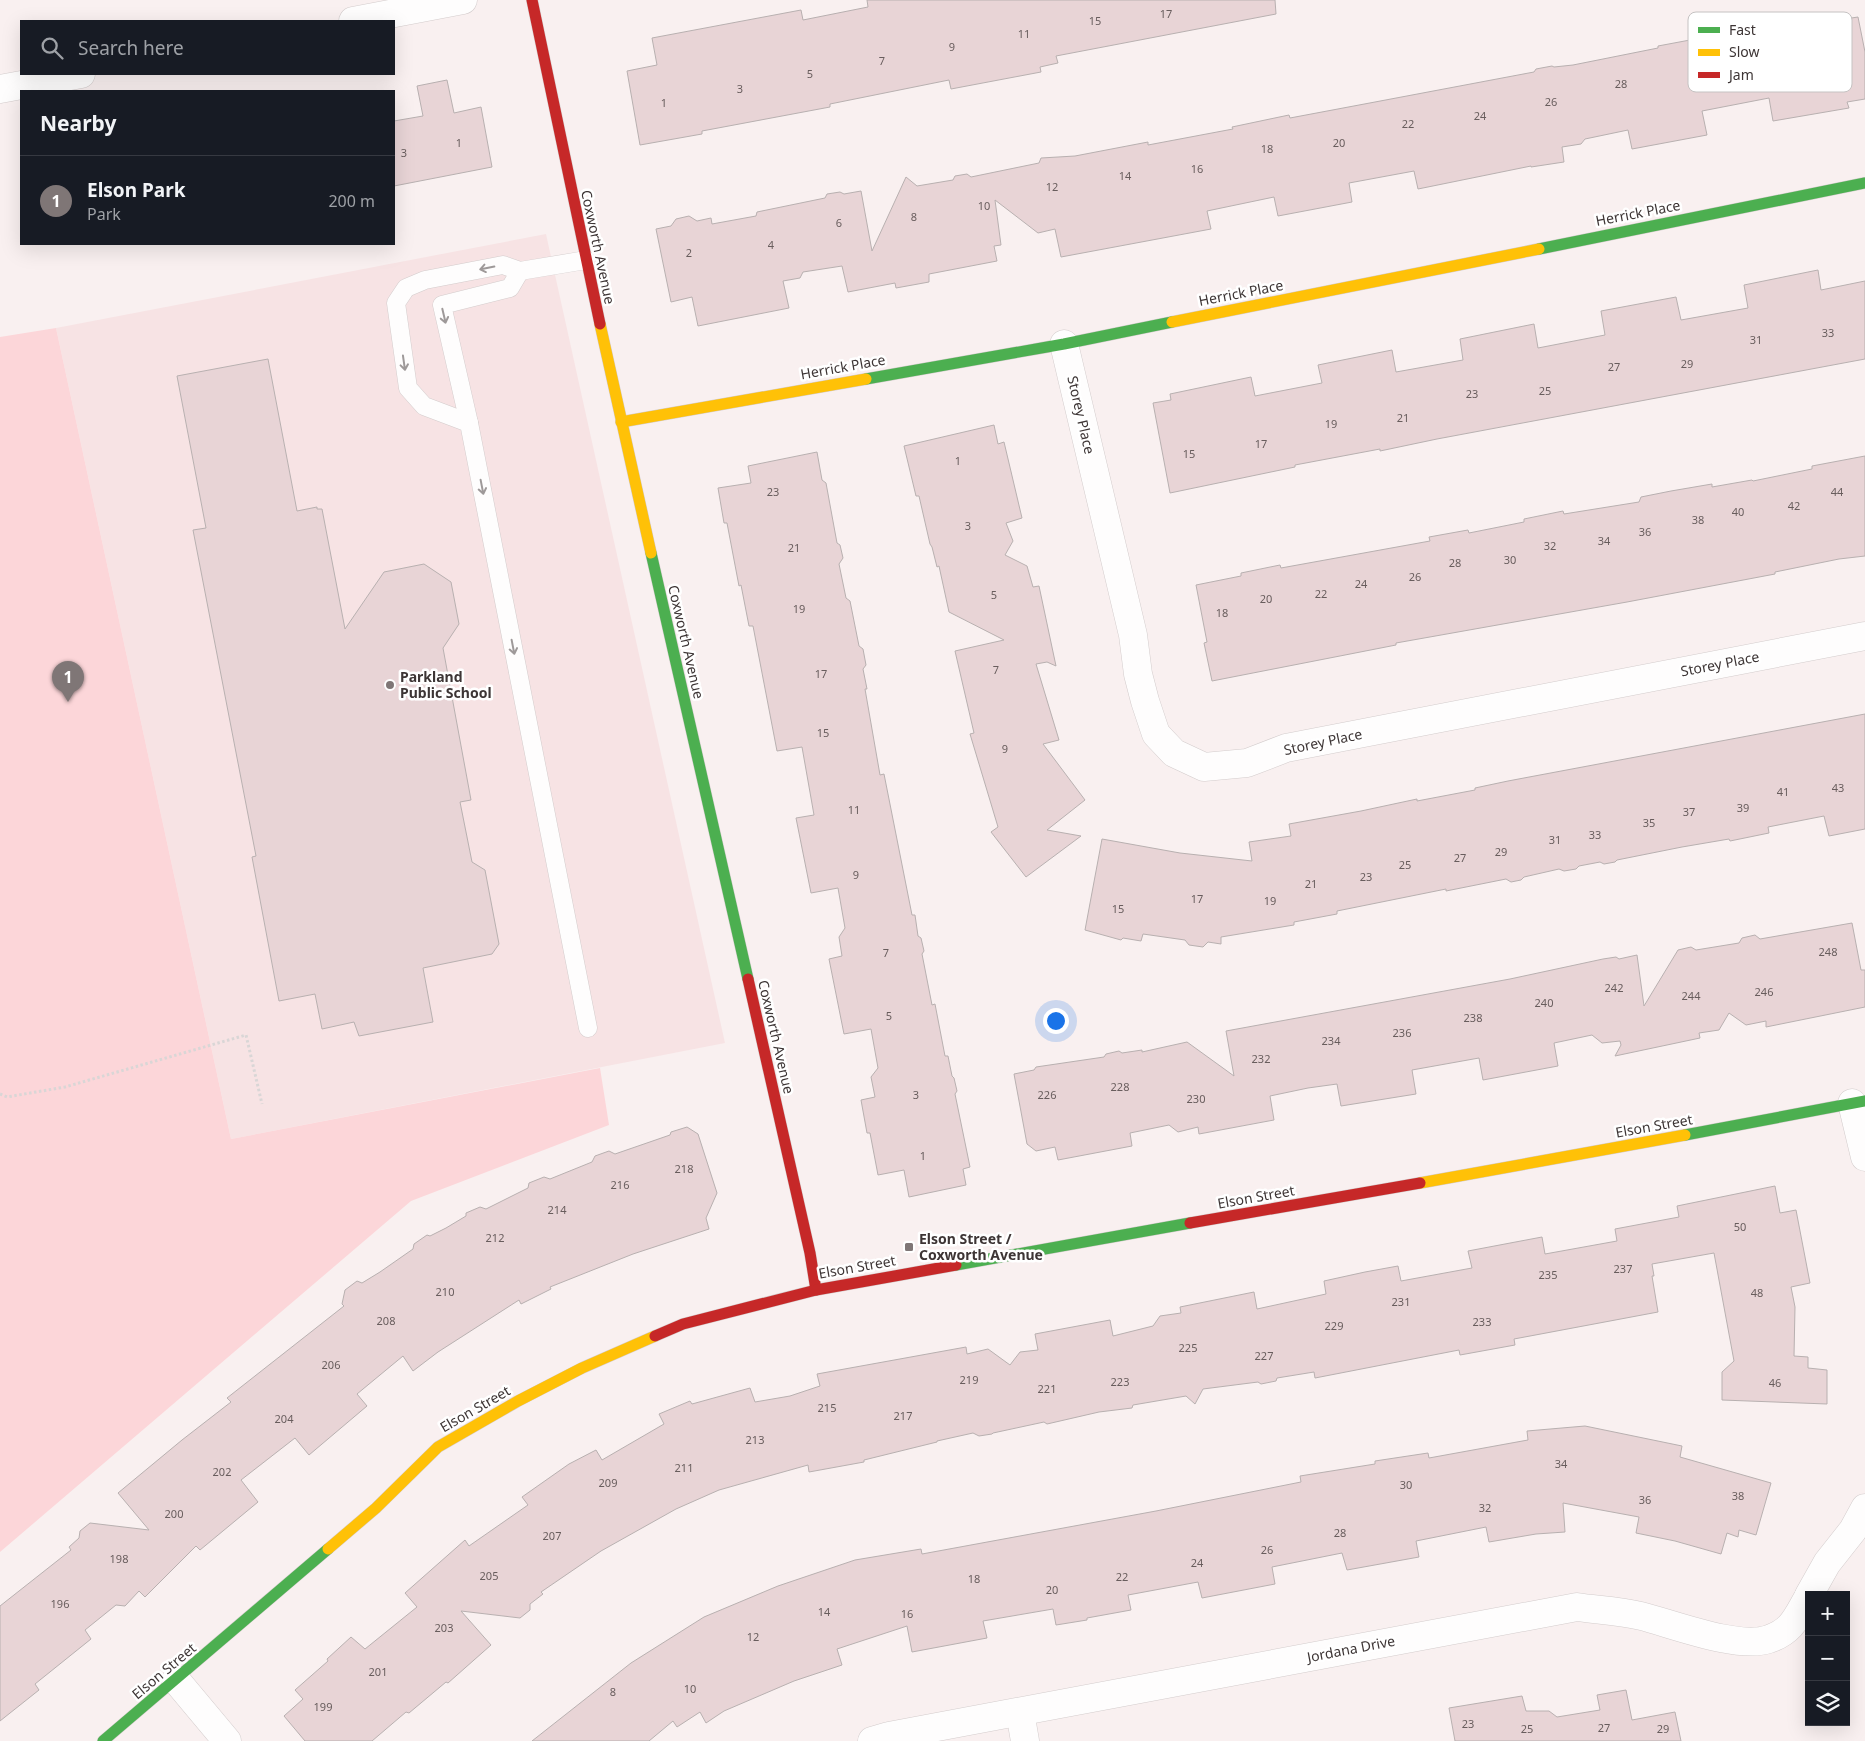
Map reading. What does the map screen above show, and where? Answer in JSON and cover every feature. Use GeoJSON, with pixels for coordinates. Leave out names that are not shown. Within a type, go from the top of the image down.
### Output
{"type":"FeatureCollection","features":[{"type":"Feature","properties":{"kind":"street"},"geometry":{"type":"LineString","coordinates":[[358,20],[463,0]]}},
{"type":"Feature","properties":{"kind":"street","name":"Coxworth Avenue"},"geometry":{"type":"LineString","coordinates":[[532,0],[621,422],[805,1234],[816,1290]]}},
{"type":"Feature","properties":{"kind":"street"},"geometry":{"type":"LineString","coordinates":[[0,89],[76,75]]}},
{"type":"Feature","properties":{"kind":"street","name":"Herrick Place"},"geometry":{"type":"LineString","coordinates":[[621,422],[1064,344],[1865,183]]}},
{"type":"Feature","properties":{"kind":"street","name":"Storey Place"},"geometry":{"type":"LineString","coordinates":[[1064,344],[1133,635],[1144,701],[1156,734],[1174,753],[1204,768],[1247,763],[1286,748],[1865,636]]}},
{"type":"Feature","properties":{"kind":"street"},"geometry":{"type":"LineString","coordinates":[[1859,1102],[1865,1157]]}},
{"type":"Feature","properties":{"kind":"street","name":"Elson Street"},"geometry":{"type":"LineString","coordinates":[[103,1741],[376,1508],[438,1448],[518,1401],[582,1368],[683,1324],[816,1290],[1660,1140],[1859,1102]]}},
{"type":"Feature","properties":{"kind":"street","name":"Jordana Drive"},"geometry":{"type":"LineString","coordinates":[[1811,1591],[1827,1563],[1853,1530],[1865,1508]]}},
{"type":"Feature","properties":{"kind":"street","name":"Jordana Drive"},"geometry":{"type":"LineString","coordinates":[[872,1741],[889,1736],[1577,1607],[1639,1616],[1746,1642],[1768,1640],[1791,1627],[1805,1602]]}},
{"type":"Feature","properties":{"kind":"street"},"geometry":{"type":"LineString","coordinates":[[176,1680],[227,1741]]}},
{"type":"Feature","properties":{"kind":"street"},"geometry":{"type":"LineString","coordinates":[[1020,1712],[1025,1741]]}},
{"type":"Feature","properties":{"kind":"lane"},"geometry":{"type":"LineString","coordinates":[[469,423],[424,406],[408,388],[396,303],[406,288],[425,280],[503,265],[520,271],[586,260]]}},
{"type":"Feature","properties":{"kind":"lane"},"geometry":{"type":"LineString","coordinates":[[520,271],[510,288],[442,305],[469,423],[588,1028]]}},
{"type":"Feature","properties":{"kind":"path"},"geometry":{"type":"LineString","coordinates":[[0,1094],[7,1097],[65,1087],[246,1035],[262,1104]]}},
{"type":"Feature","properties":{"kind":"shaded area","name":"Parkland Public School"},"geometry":{"type":"Polygon","coordinates":[[[546,234],[725,1043],[231,1139],[56,328],[546,234]]]}},
{"type":"Feature","properties":{"kind":"shaded area"},"geometry":{"type":"Polygon","coordinates":[[[56,328],[231,1139],[600,1068],[609,1125],[411,1201],[0,1552],[0,337],[56,328]]]}},
{"type":"Feature","properties":{"kind":"building"},"geometry":{"type":"Polygon","coordinates":[[[867,0],[1275,0],[1276,14],[1056,56],[1058,63],[1040,67],[1041,72],[951,89],[949,80],[830,104],[830,107],[702,131],[702,134],[640,145],[627,71],[657,65],[652,38],[801,10],[803,20],[868,7],[867,0]]]}},
{"type":"Feature","properties":{"kind":"building"},"geometry":{"type":"Polygon","coordinates":[[[1858,17],[1865,52],[1865,99],[1847,102],[1849,108],[1773,121],[1769,98],[1702,111],[1707,135],[1632,149],[1628,130],[1585,139],[1581,144],[1562,147],[1564,162],[1531,166],[1418,189],[1414,171],[1349,183],[1352,202],[1278,216],[1274,197],[1207,211],[1211,229],[1061,257],[1055,229],[1038,233],[995,200],[1001,245],[994,246],[997,261],[929,274],[929,282],[896,288],[895,283],[848,292],[842,266],[803,272],[800,278],[783,281],[789,308],[698,326],[692,297],[671,302],[656,229],[671,226],[676,219],[689,216],[697,221],[711,218],[712,224],[756,216],[757,212],[825,198],[827,194],[861,191],[872,251],[906,177],[917,186],[953,180],[955,176],[967,174],[971,177],[1039,163],[1041,158],[1075,156],[1148,142],[1148,145],[1233,129],[1232,127],[1289,115],[1290,118],[1534,72],[1536,69],[1552,66],[1573,65],[1658,48],[1658,46],[1688,40],[1688,92],[1852,92],[1852,18],[1858,17]]]}},
{"type":"Feature","properties":{"kind":"building"},"geometry":{"type":"Polygon","coordinates":[[[447,80],[454,113],[481,107],[492,167],[395,186],[395,121],[423,116],[417,86],[447,80]]]}},
{"type":"Feature","properties":{"kind":"building"},"geometry":{"type":"Polygon","coordinates":[[[1818,270],[1821,290],[1865,281],[1865,359],[1380,451],[1380,449],[1295,465],[1295,467],[1170,493],[1153,403],[1171,400],[1170,394],[1251,377],[1255,396],[1322,383],[1318,365],[1392,350],[1396,372],[1463,360],[1460,339],[1534,324],[1538,348],[1605,335],[1601,311],[1676,297],[1681,320],[1748,308],[1744,285],[1818,270]]]}},
{"type":"Feature","properties":{"kind":"building"},"geometry":{"type":"Polygon","coordinates":[[[268,359],[297,511],[317,507],[317,509],[322,509],[345,629],[384,572],[424,564],[451,582],[459,624],[443,648],[471,800],[460,802],[472,862],[485,870],[499,944],[492,954],[423,968],[433,1022],[359,1036],[354,1022],[322,1029],[315,994],[279,1001],[252,857],[256,856],[193,530],[206,528],[177,376],[268,359]]]}},
{"type":"Feature","properties":{"kind":"building"},"geometry":{"type":"Polygon","coordinates":[[[994,425],[998,444],[1004,442],[1022,518],[1006,523],[1013,541],[1005,555],[1027,566],[1033,587],[1039,586],[1056,666],[1047,662],[1036,664],[1059,740],[1043,744],[1085,800],[1047,830],[1081,836],[1026,877],[991,832],[998,827],[970,734],[974,733],[955,651],[1004,640],[949,612],[939,566],[937,567],[930,544],[919,496],[916,496],[904,446],[994,425]]]}},
{"type":"Feature","properties":{"kind":"building"},"geometry":{"type":"Polygon","coordinates":[[[817,452],[822,480],[826,483],[837,543],[840,545],[843,558],[839,564],[846,598],[850,601],[859,646],[863,649],[866,665],[863,669],[867,689],[865,689],[880,775],[884,774],[912,915],[915,915],[918,936],[921,938],[924,951],[922,954],[932,1005],[935,1004],[945,1056],[948,1056],[957,1091],[955,1094],[970,1167],[963,1169],[966,1185],[909,1197],[904,1170],[878,1175],[861,1100],[875,1097],[871,1077],[878,1068],[871,1029],[844,1034],[829,959],[842,956],[839,937],[845,928],[838,888],[811,893],[796,818],[814,815],[802,747],[777,751],[753,626],[749,626],[727,523],[724,523],[718,488],[751,483],[748,466],[817,452]]]}},
{"type":"Feature","properties":{"kind":"building"},"geometry":{"type":"Polygon","coordinates":[[[1865,456],[1865,556],[1839,559],[1775,572],[1775,574],[1627,602],[1396,643],[1396,645],[1212,681],[1204,643],[1207,642],[1196,585],[1241,576],[1241,573],[1280,565],[1281,568],[1430,541],[1429,537],[1468,530],[1469,533],[1524,522],[1524,519],[1563,511],[1564,514],[1639,502],[1641,497],[1671,491],[1712,484],[1712,487],[1753,481],[1812,469],[1812,466],[1865,456]]]}},
{"type":"Feature","properties":{"kind":"building"},"geometry":{"type":"Polygon","coordinates":[[[1865,714],[1865,829],[1829,836],[1824,816],[1768,827],[1769,833],[1730,841],[1729,839],[1682,847],[1617,860],[1615,862],[1604,864],[1600,862],[1579,866],[1576,869],[1564,871],[1559,869],[1511,882],[1506,879],[1446,891],[1446,889],[1337,911],[1337,914],[1294,922],[1294,925],[1221,937],[1221,944],[1208,942],[1203,947],[1189,945],[1185,940],[1143,934],[1141,941],[1123,938],[1121,940],[1085,930],[1102,839],[1180,853],[1252,861],[1249,842],[1291,836],[1289,824],[1865,714]]]}},
{"type":"Feature","properties":{"kind":"building"},"geometry":{"type":"Polygon","coordinates":[[[1852,923],[1861,970],[1865,970],[1865,1007],[1766,1027],[1766,1021],[1746,1025],[1729,1013],[1719,1030],[1699,1033],[1700,1038],[1615,1056],[1621,1045],[1620,1041],[1602,1043],[1592,1035],[1554,1043],[1558,1066],[1483,1080],[1479,1058],[1412,1070],[1416,1094],[1341,1106],[1337,1084],[1308,1088],[1270,1096],[1274,1120],[1199,1134],[1198,1127],[1178,1132],[1169,1125],[1130,1133],[1132,1146],[1058,1160],[1055,1147],[1036,1151],[1027,1144],[1014,1074],[1034,1070],[1036,1067],[1104,1057],[1106,1054],[1119,1051],[1122,1053],[1142,1050],[1142,1052],[1187,1042],[1234,1076],[1226,1031],[1510,979],[1616,957],[1619,959],[1637,955],[1644,1006],[1678,950],[1691,947],[1696,950],[1739,943],[1742,938],[1755,935],[1760,939],[1852,923]]]}},
{"type":"Feature","properties":{"kind":"building"},"geometry":{"type":"Polygon","coordinates":[[[687,1127],[698,1134],[717,1193],[706,1218],[709,1229],[633,1254],[550,1287],[551,1289],[521,1304],[519,1300],[438,1352],[413,1371],[403,1356],[357,1394],[367,1406],[309,1455],[295,1438],[241,1480],[258,1502],[200,1550],[196,1546],[145,1597],[139,1591],[125,1606],[116,1605],[85,1630],[91,1639],[35,1684],[39,1690],[0,1721],[0,1606],[71,1550],[69,1547],[79,1538],[80,1531],[90,1523],[149,1530],[118,1493],[231,1402],[227,1398],[344,1306],[342,1304],[345,1290],[357,1281],[362,1283],[380,1272],[413,1249],[414,1244],[427,1235],[430,1236],[446,1228],[466,1216],[466,1213],[480,1207],[486,1209],[528,1188],[529,1183],[544,1177],[550,1179],[592,1162],[595,1156],[609,1151],[615,1154],[670,1135],[671,1132],[687,1127]]]}},
{"type":"Feature","properties":{"kind":"building"},"geometry":{"type":"Polygon","coordinates":[[[1775,1186],[1780,1213],[1796,1210],[1810,1283],[1791,1287],[1795,1307],[1794,1356],[1808,1357],[1808,1368],[1827,1370],[1827,1404],[1722,1400],[1722,1372],[1734,1361],[1714,1253],[1652,1264],[1658,1312],[1514,1339],[1515,1345],[1460,1355],[1459,1350],[1315,1378],[1314,1372],[1277,1378],[1276,1381],[1261,1384],[1258,1382],[1203,1389],[1195,1404],[1186,1396],[1133,1405],[1132,1408],[1099,1412],[1047,1424],[1044,1422],[992,1434],[979,1436],[973,1433],[864,1460],[864,1462],[809,1472],[808,1465],[719,1490],[676,1509],[601,1551],[541,1592],[543,1594],[530,1604],[530,1610],[520,1618],[461,1611],[491,1645],[448,1683],[446,1682],[409,1713],[406,1712],[372,1741],[305,1741],[284,1716],[303,1699],[295,1690],[328,1661],[327,1659],[351,1637],[365,1649],[417,1607],[405,1593],[465,1540],[469,1546],[528,1505],[522,1497],[569,1464],[596,1450],[602,1460],[664,1424],[659,1414],[690,1401],[692,1404],[750,1388],[755,1402],[790,1396],[820,1386],[817,1374],[966,1347],[967,1354],[988,1349],[1010,1365],[1020,1352],[1038,1350],[1035,1334],[1110,1320],[1113,1336],[1153,1326],[1160,1316],[1181,1313],[1180,1307],[1254,1292],[1257,1309],[1326,1294],[1324,1281],[1365,1272],[1398,1266],[1401,1281],[1472,1268],[1468,1251],[1542,1237],[1545,1254],[1617,1241],[1615,1229],[1679,1217],[1677,1206],[1775,1186]]]}},
{"type":"Feature","properties":{"kind":"building"},"geometry":{"type":"Polygon","coordinates":[[[1585,1426],[1682,1446],[1680,1457],[1771,1483],[1756,1535],[1739,1530],[1738,1537],[1727,1533],[1721,1554],[1675,1541],[1636,1533],[1639,1517],[1563,1503],[1565,1532],[1536,1534],[1489,1542],[1486,1527],[1416,1541],[1419,1557],[1347,1570],[1342,1553],[1272,1567],[1275,1584],[1202,1598],[1198,1582],[1128,1595],[1131,1610],[1056,1625],[1053,1609],[983,1621],[987,1638],[912,1652],[907,1626],[837,1649],[842,1665],[794,1681],[724,1711],[706,1723],[700,1712],[677,1727],[673,1721],[649,1741],[532,1741],[631,1663],[704,1617],[778,1586],[855,1560],[921,1549],[922,1554],[1301,1482],[1300,1476],[1375,1464],[1375,1461],[1428,1453],[1429,1458],[1528,1440],[1527,1431],[1585,1426]]]}},
{"type":"Feature","properties":{"kind":"building"},"geometry":{"type":"Polygon","coordinates":[[[1626,1690],[1632,1720],[1675,1712],[1681,1741],[1455,1741],[1449,1708],[1522,1696],[1526,1711],[1549,1711],[1557,1717],[1600,1710],[1597,1695],[1626,1690]]]}},
{"type":"Feature","properties":{"kind":"traffic: fast"},"geometry":{"type":"LineString","coordinates":[[1539,249],[1865,183]]}},
{"type":"Feature","properties":{"kind":"traffic: fast"},"geometry":{"type":"LineString","coordinates":[[866,379],[1064,344],[1172,322]]}},
{"type":"Feature","properties":{"kind":"traffic: fast"},"geometry":{"type":"LineString","coordinates":[[651,553],[748,979]]}},
{"type":"Feature","properties":{"kind":"traffic: fast"},"geometry":{"type":"LineString","coordinates":[[1685,1135],[1865,1101]]}},
{"type":"Feature","properties":{"kind":"traffic: fast"},"geometry":{"type":"LineString","coordinates":[[956,1265],[1190,1223]]}},
{"type":"Feature","properties":{"kind":"traffic: fast"},"geometry":{"type":"LineString","coordinates":[[103,1741],[328,1549]]}},
{"type":"Feature","properties":{"kind":"traffic: slow"},"geometry":{"type":"LineString","coordinates":[[1172,322],[1539,249]]}},
{"type":"Feature","properties":{"kind":"traffic: slow"},"geometry":{"type":"LineString","coordinates":[[600,324],[651,553]]}},
{"type":"Feature","properties":{"kind":"traffic: slow"},"geometry":{"type":"LineString","coordinates":[[621,422],[866,379]]}},
{"type":"Feature","properties":{"kind":"traffic: slow"},"geometry":{"type":"LineString","coordinates":[[1420,1183],[1685,1135]]}},
{"type":"Feature","properties":{"kind":"traffic: slow"},"geometry":{"type":"LineString","coordinates":[[328,1549],[376,1508],[438,1447],[518,1401],[582,1368],[655,1336]]}},
{"type":"Feature","properties":{"kind":"traffic: jam"},"geometry":{"type":"LineString","coordinates":[[532,0],[600,324]]}},
{"type":"Feature","properties":{"kind":"traffic: jam"},"geometry":{"type":"LineString","coordinates":[[748,979],[810,1253],[816,1290]]}},
{"type":"Feature","properties":{"kind":"traffic: jam"},"geometry":{"type":"LineString","coordinates":[[1190,1223],[1420,1183]]}},
{"type":"Feature","properties":{"kind":"traffic: jam"},"geometry":{"type":"LineString","coordinates":[[655,1336],[683,1324],[816,1290],[956,1265]]}},
{"type":"Feature","properties":{"kind":"place","name":"Parkland Public School"},"geometry":{"type":"Point","coordinates":[390,685]}},
{"type":"Feature","properties":{"kind":"place","name":"Elson Park"},"geometry":{"type":"Point","coordinates":[68,702]}},
{"type":"Feature","properties":{"kind":"place","name":"Elson Street / Coxworth Avenue"},"geometry":{"type":"Point","coordinates":[909,1247]}}]}
